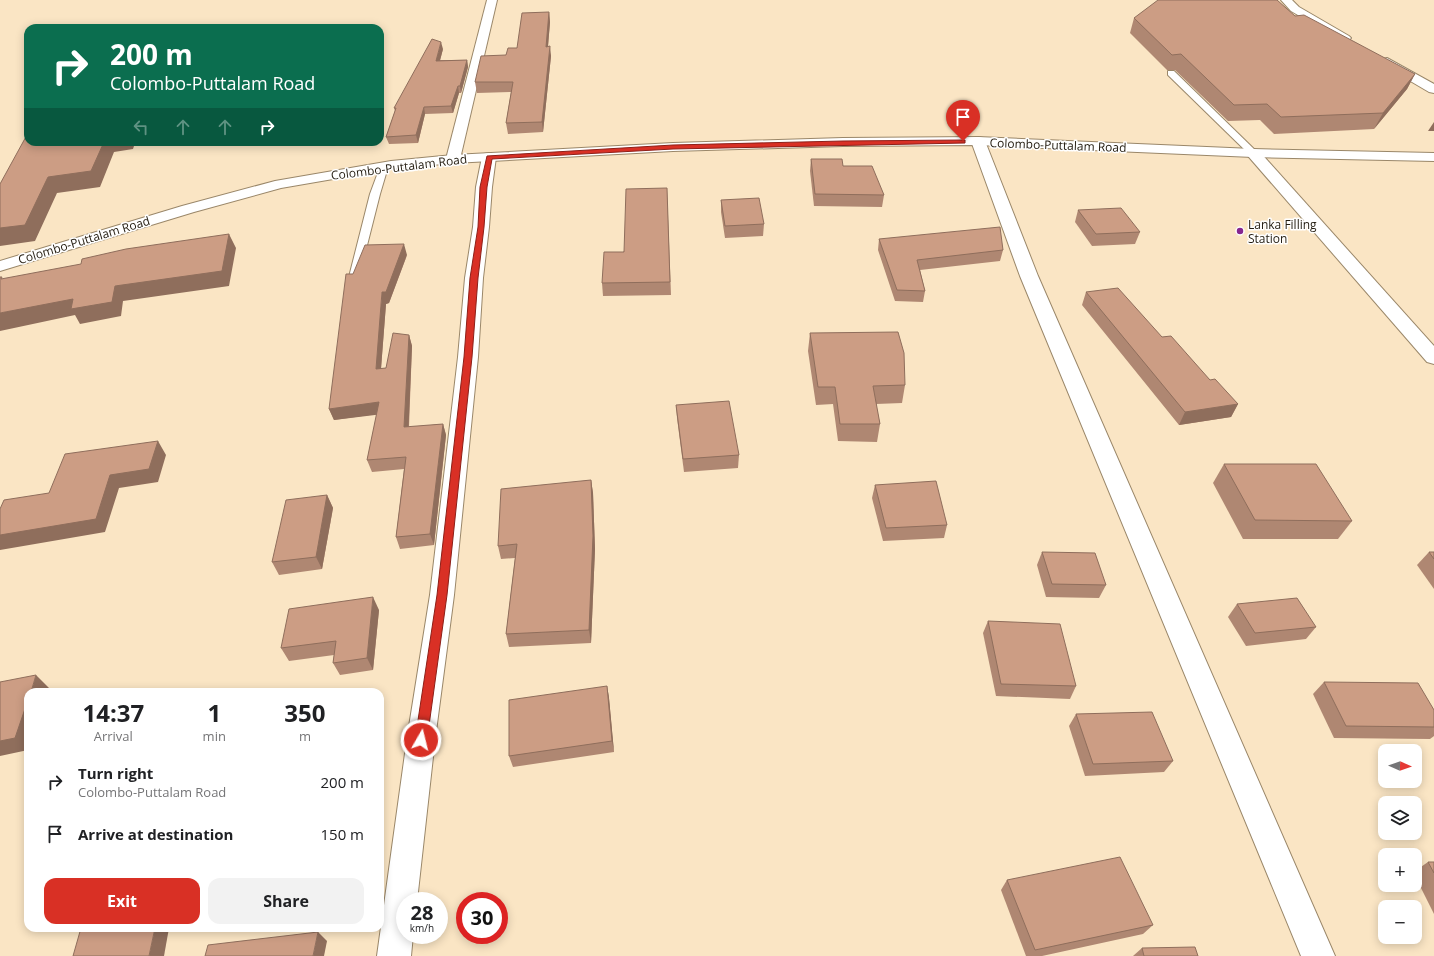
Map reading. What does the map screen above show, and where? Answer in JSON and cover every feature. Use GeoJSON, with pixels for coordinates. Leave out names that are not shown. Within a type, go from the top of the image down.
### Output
{"type":"FeatureCollection","features":[{"type":"Feature","properties":{"kind":"main road"},"geometry":{"type":"LineString","coordinates":[[453,159],[492,0]]}},
{"type":"Feature","properties":{"kind":"main road"},"geometry":{"type":"LineString","coordinates":[[1289,6],[1358,46]]}},
{"type":"Feature","properties":{"kind":"main road"},"geometry":{"type":"LineString","coordinates":[[1379,58],[1434,89]]}},
{"type":"Feature","properties":{"kind":"main road"},"geometry":{"type":"LineString","coordinates":[[978,141],[1029,276],[1318,956]]}},
{"type":"Feature","properties":{"kind":"main road","name":"Colombo-Puttalam Road"},"geometry":{"type":"LineString","coordinates":[[0,266],[188,209],[280,184],[384,167],[453,159],[673,147],[843,142],[978,141],[1252,153],[1434,157]]}},
{"type":"Feature","properties":{"kind":"main road"},"geometry":{"type":"LineString","coordinates":[[1252,153],[1434,358]]}},
{"type":"Feature","properties":{"kind":"main road"},"geometry":{"type":"LineString","coordinates":[[394,956],[421,740],[442,595],[468,357],[474,278],[481,227],[484,187],[489,157]]}},
{"type":"Feature","properties":{"kind":"lane"},"geometry":{"type":"LineString","coordinates":[[1171,73],[1252,153]]}},
{"type":"Feature","properties":{"kind":"lane"},"geometry":{"type":"LineString","coordinates":[[354,277],[375,194],[384,167]]}},
{"type":"Feature","properties":{"kind":"building"},"geometry":{"type":"Polygon","coordinates":[[[1158,0],[1277,0],[1295,16],[1304,15],[1415,74],[1383,113],[1281,117],[1267,104],[1234,105],[1181,54],[1172,55],[1134,18],[1158,0]]]}},
{"type":"Feature","properties":{"kind":"building"},"geometry":{"type":"Polygon","coordinates":[[[549,12],[546,47],[550,46],[542,122],[506,123],[513,82],[475,82],[481,56],[506,55],[508,48],[517,48],[522,13],[549,12]]]}},
{"type":"Feature","properties":{"kind":"building"},"geometry":{"type":"Polygon","coordinates":[[[432,39],[441,42],[436,61],[467,60],[460,86],[458,86],[451,106],[424,107],[416,135],[386,137],[396,108],[394,108],[432,39]]]}},
{"type":"Feature","properties":{"kind":"building"},"geometry":{"type":"Polygon","coordinates":[[[24,140],[24,146],[102,146],[91,171],[48,177],[25,225],[0,228],[0,184],[24,140]]]}},
{"type":"Feature","properties":{"kind":"building"},"geometry":{"type":"Polygon","coordinates":[[[811,159],[842,159],[843,166],[872,166],[884,195],[815,194],[811,159]]]}},
{"type":"Feature","properties":{"kind":"building"},"geometry":{"type":"Polygon","coordinates":[[[667,188],[670,282],[602,283],[604,252],[624,252],[626,189],[667,188]]]}},
{"type":"Feature","properties":{"kind":"building"},"geometry":{"type":"Polygon","coordinates":[[[759,198],[764,224],[725,226],[721,200],[759,198]]]}},
{"type":"Feature","properties":{"kind":"building"},"geometry":{"type":"Polygon","coordinates":[[[1121,208],[1140,232],[1096,234],[1078,210],[1121,208]]]}},
{"type":"Feature","properties":{"kind":"building"},"geometry":{"type":"Polygon","coordinates":[[[1000,227],[1003,250],[917,260],[925,291],[897,290],[879,239],[1000,227]]]}},
{"type":"Feature","properties":{"kind":"building"},"geometry":{"type":"Polygon","coordinates":[[[229,234],[222,271],[115,286],[112,302],[71,309],[73,299],[0,313],[0,277],[2,277],[1,279],[81,264],[82,259],[126,249],[229,234]]]}},
{"type":"Feature","properties":{"kind":"building"},"geometry":{"type":"Polygon","coordinates":[[[404,244],[386,292],[382,292],[376,369],[386,368],[393,333],[409,335],[404,427],[443,424],[430,534],[396,537],[406,457],[367,460],[379,402],[329,409],[346,274],[353,274],[365,245],[404,244]]]}},
{"type":"Feature","properties":{"kind":"building"},"geometry":{"type":"Polygon","coordinates":[[[1118,288],[1162,337],[1171,336],[1210,380],[1215,379],[1238,404],[1185,412],[1086,292],[1118,288]]]}},
{"type":"Feature","properties":{"kind":"building"},"geometry":{"type":"Polygon","coordinates":[[[898,332],[904,353],[905,385],[873,386],[880,424],[840,424],[835,387],[818,387],[810,333],[898,332]]]}},
{"type":"Feature","properties":{"kind":"building"},"geometry":{"type":"Polygon","coordinates":[[[729,401],[739,455],[683,459],[676,405],[729,401]]]}},
{"type":"Feature","properties":{"kind":"building"},"geometry":{"type":"Polygon","coordinates":[[[158,441],[149,469],[110,475],[96,519],[0,535],[0,509],[4,500],[49,493],[65,454],[158,441]]]}},
{"type":"Feature","properties":{"kind":"building"},"geometry":{"type":"Polygon","coordinates":[[[1224,464],[1316,464],[1352,521],[1255,520],[1224,464]]]}},
{"type":"Feature","properties":{"kind":"building"},"geometry":{"type":"Polygon","coordinates":[[[591,480],[593,536],[589,630],[506,634],[517,544],[498,546],[501,489],[591,480]]]}},
{"type":"Feature","properties":{"kind":"building"},"geometry":{"type":"Polygon","coordinates":[[[936,481],[947,525],[886,528],[875,485],[936,481]]]}},
{"type":"Feature","properties":{"kind":"building"},"geometry":{"type":"Polygon","coordinates":[[[327,495],[316,557],[272,562],[286,500],[327,495]]]}},
{"type":"Feature","properties":{"kind":"building"},"geometry":{"type":"Polygon","coordinates":[[[1042,552],[1095,553],[1106,585],[1052,584],[1042,552]]]}},
{"type":"Feature","properties":{"kind":"building"},"geometry":{"type":"Polygon","coordinates":[[[1429,552],[1434,552],[1434,559],[1429,552]]]}},
{"type":"Feature","properties":{"kind":"building"},"geometry":{"type":"Polygon","coordinates":[[[373,597],[367,658],[333,663],[336,641],[281,648],[289,609],[373,597]]]}},
{"type":"Feature","properties":{"kind":"building"},"geometry":{"type":"Polygon","coordinates":[[[1297,598],[1316,627],[1255,633],[1237,604],[1297,598]]]}},
{"type":"Feature","properties":{"kind":"building"},"geometry":{"type":"Polygon","coordinates":[[[988,621],[1060,624],[1076,686],[1001,684],[988,621]]]}},
{"type":"Feature","properties":{"kind":"building"},"geometry":{"type":"Polygon","coordinates":[[[36,675],[32,688],[24,688],[24,712],[15,738],[0,741],[0,682],[36,675]]]}},
{"type":"Feature","properties":{"kind":"building"},"geometry":{"type":"Polygon","coordinates":[[[1324,682],[1418,683],[1434,710],[1434,727],[1346,726],[1324,682]]]}},
{"type":"Feature","properties":{"kind":"building"},"geometry":{"type":"Polygon","coordinates":[[[607,686],[612,741],[509,756],[509,700],[607,686]]]}},
{"type":"Feature","properties":{"kind":"building"},"geometry":{"type":"Polygon","coordinates":[[[1152,712],[1173,761],[1093,764],[1076,714],[1152,712]]]}},
{"type":"Feature","properties":{"kind":"building"},"geometry":{"type":"Polygon","coordinates":[[[1120,857],[1153,925],[1035,950],[1007,880],[1120,857]]]}},
{"type":"Feature","properties":{"kind":"building"},"geometry":{"type":"Polygon","coordinates":[[[1428,862],[1434,862],[1434,873],[1428,862]]]}},
{"type":"Feature","properties":{"kind":"building"},"geometry":{"type":"Polygon","coordinates":[[[80,932],[154,932],[149,956],[73,956],[80,932]]]}},
{"type":"Feature","properties":{"kind":"building"},"geometry":{"type":"Polygon","coordinates":[[[318,932],[313,956],[205,956],[208,945],[318,932]]]}},
{"type":"Feature","properties":{"kind":"building"},"geometry":{"type":"Polygon","coordinates":[[[1195,947],[1198,956],[1144,956],[1142,948],[1195,947]]]}},
{"type":"Feature","properties":{"kind":"place","name":"Lanka Filling Station"},"geometry":{"type":"Point","coordinates":[1240,231]}},
{"type":"Feature","properties":{"kind":"route"},"geometry":{"type":"LineString","coordinates":[[421,740],[442,595],[468,357],[474,278],[481,227],[484,187],[489,157],[673,147],[843,142],[963,141]]}}]}
